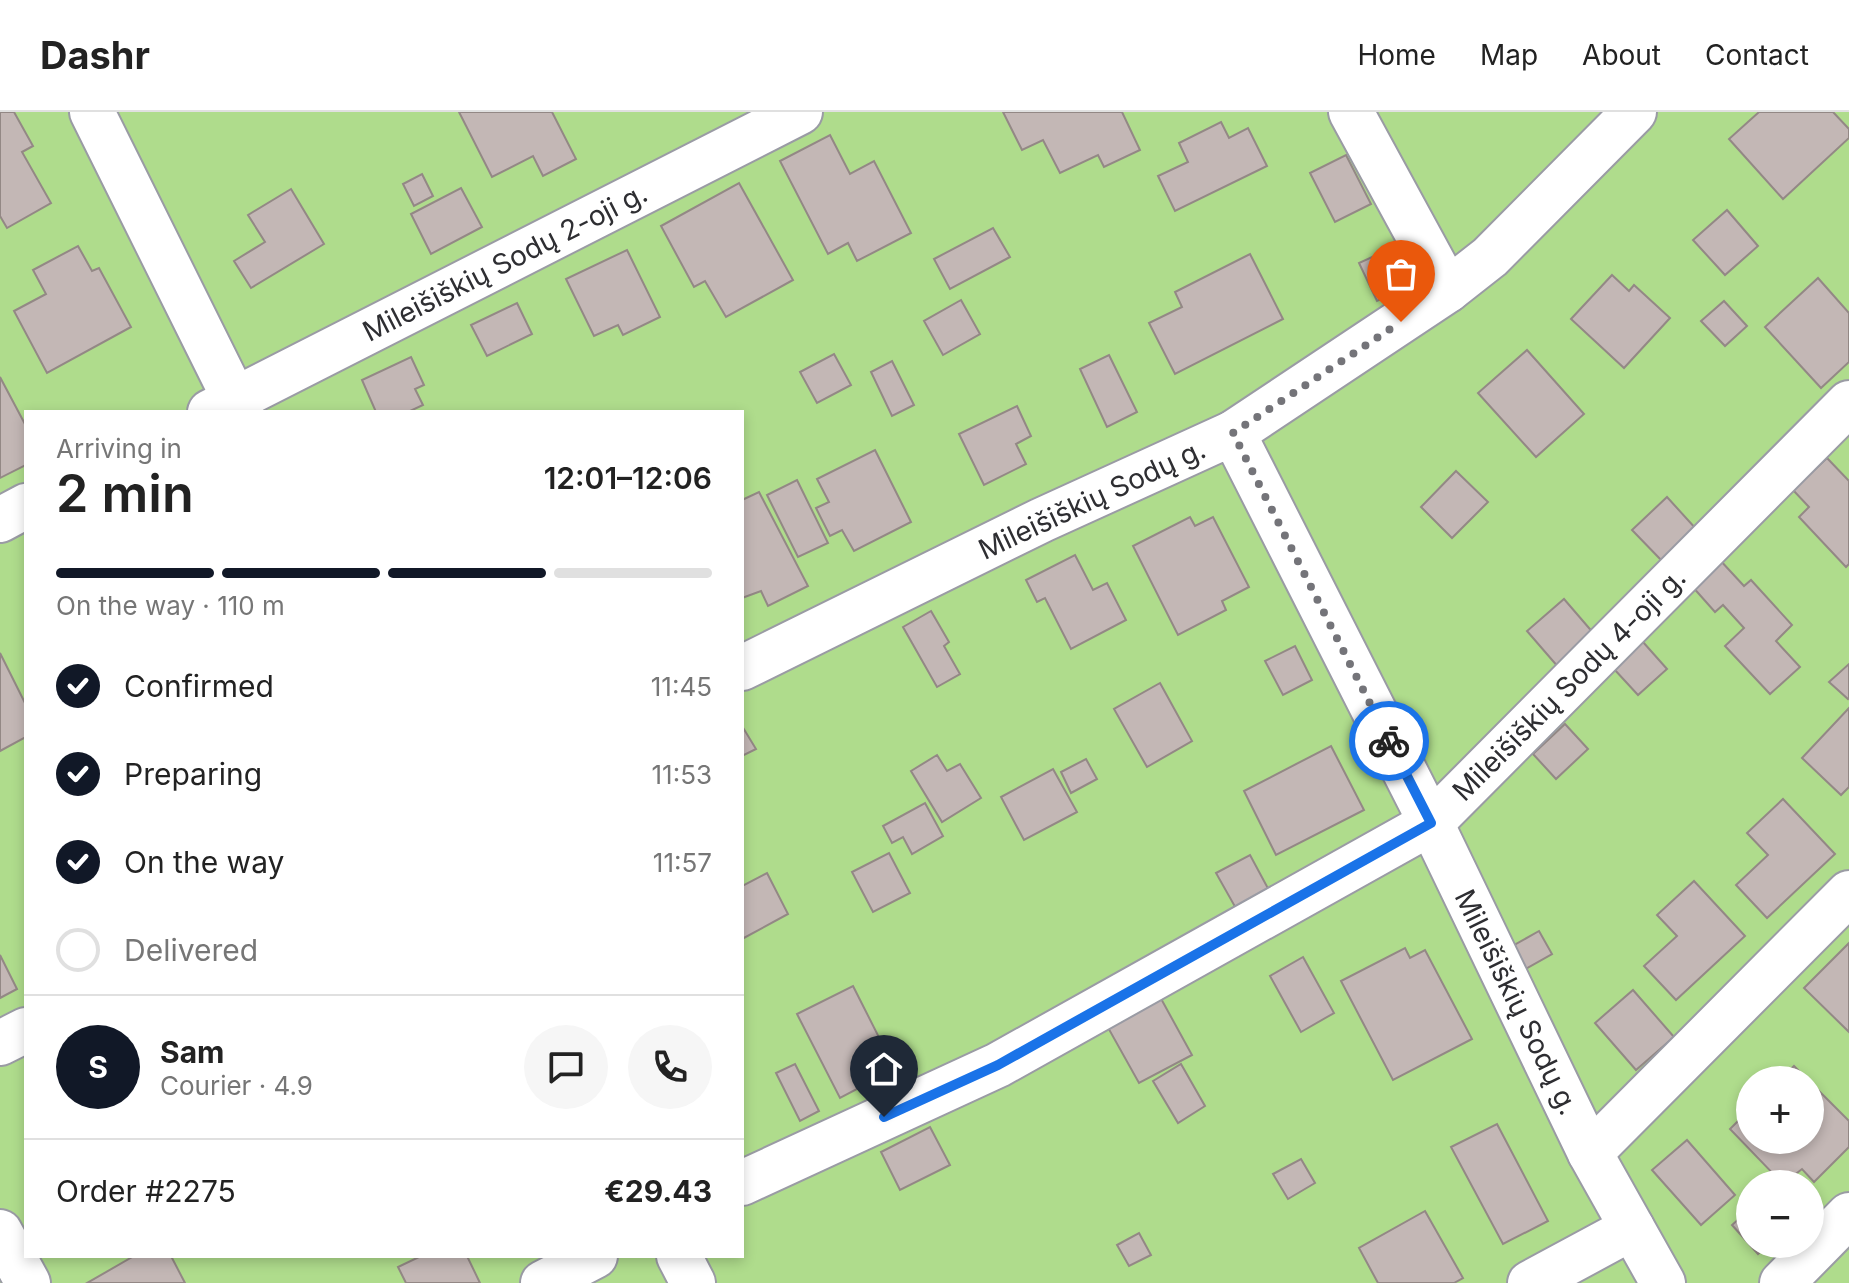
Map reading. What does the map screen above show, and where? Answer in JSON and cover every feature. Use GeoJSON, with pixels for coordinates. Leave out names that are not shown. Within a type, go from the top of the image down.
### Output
{"type":"FeatureCollection","features":[{"type":"Feature","properties":{"kind":"street"},"geometry":{"type":"LineString","coordinates":[[92,112],[228,408]]}},
{"type":"Feature","properties":{"kind":"street","name":"Mileišiškių Sodų 2-oji g."},"geometry":{"type":"LineString","coordinates":[[228,408],[800,112]]}},
{"type":"Feature","properties":{"kind":"street"},"geometry":{"type":"LineString","coordinates":[[1351,112],[1448,290]]}},
{"type":"Feature","properties":{"kind":"street"},"geometry":{"type":"LineString","coordinates":[[1233,433],[1448,290],[1490,257],[1634,112]]}},
{"type":"Feature","properties":{"kind":"street","name":"Mileišiškių Sodų 4-oji g."},"geometry":{"type":"LineString","coordinates":[[744,1182],[998,1065],[1431,823],[1849,403]]}},
{"type":"Feature","properties":{"kind":"street","name":"Mileišiškių Sodų g."},"geometry":{"type":"LineString","coordinates":[[744,667],[1042,520],[1233,433],[1431,823],[1590,1153],[1663,1283]]}},
{"type":"Feature","properties":{"kind":"street"},"geometry":{"type":"LineString","coordinates":[[0,520],[24,507]]}},
{"type":"Feature","properties":{"kind":"street"},"geometry":{"type":"LineString","coordinates":[[1590,1153],[1849,893]]}},
{"type":"Feature","properties":{"kind":"street"},"geometry":{"type":"LineString","coordinates":[[0,1043],[24,1031]]}},
{"type":"Feature","properties":{"kind":"street"},"geometry":{"type":"LineString","coordinates":[[1782,1283],[1849,1215]]}},
{"type":"Feature","properties":{"kind":"street"},"geometry":{"type":"LineString","coordinates":[[1530,1283],[1632,1228]]}},
{"type":"Feature","properties":{"kind":"street"},"geometry":{"type":"LineString","coordinates":[[0,1232],[28,1283]]}},
{"type":"Feature","properties":{"kind":"street"},"geometry":{"type":"LineString","coordinates":[[543,1283],[591,1258]]}},
{"type":"Feature","properties":{"kind":"street"},"geometry":{"type":"LineString","coordinates":[[680,1258],[693,1283]]}},
{"type":"Feature","properties":{"kind":"green space"},"geometry":{"type":"Polygon","coordinates":[[[0,112],[1849,112],[1849,1283],[0,1283],[0,112]]]}},
{"type":"Feature","properties":{"kind":"building"},"geometry":{"type":"Polygon","coordinates":[[[0,112],[14,112],[33,146],[22,152],[51,203],[7,228],[0,216],[0,112]]]}},
{"type":"Feature","properties":{"kind":"building"},"geometry":{"type":"Polygon","coordinates":[[[459,112],[552,112],[576,159],[543,176],[533,156],[492,177],[459,112]]]}},
{"type":"Feature","properties":{"kind":"building"},"geometry":{"type":"Polygon","coordinates":[[[1003,112],[1122,112],[1140,150],[1104,167],[1098,155],[1060,173],[1043,140],[1022,150],[1003,112]]]}},
{"type":"Feature","properties":{"kind":"building"},"geometry":{"type":"Polygon","coordinates":[[[1759,112],[1833,112],[1849,129],[1849,138],[1783,199],[1729,139],[1759,112]]]}},
{"type":"Feature","properties":{"kind":"building"},"geometry":{"type":"Polygon","coordinates":[[[1221,122],[1229,138],[1248,128],[1267,166],[1175,211],[1158,176],[1188,162],[1179,143],[1221,122]]]}},
{"type":"Feature","properties":{"kind":"building"},"geometry":{"type":"Polygon","coordinates":[[[830,135],[850,174],[874,161],[911,233],[857,261],[848,243],[828,254],[780,161],[830,135]]]}},
{"type":"Feature","properties":{"kind":"building"},"geometry":{"type":"Polygon","coordinates":[[[1346,155],[1371,204],[1335,222],[1310,173],[1346,155]]]}},
{"type":"Feature","properties":{"kind":"building"},"geometry":{"type":"Polygon","coordinates":[[[422,174],[433,196],[414,206],[403,184],[422,174]]]}},
{"type":"Feature","properties":{"kind":"building"},"geometry":{"type":"Polygon","coordinates":[[[739,183],[793,280],[726,317],[705,281],[694,287],[661,226],[739,183]]]}},
{"type":"Feature","properties":{"kind":"building"},"geometry":{"type":"Polygon","coordinates":[[[461,188],[482,227],[431,254],[411,214],[461,188]]]}},
{"type":"Feature","properties":{"kind":"building"},"geometry":{"type":"Polygon","coordinates":[[[291,189],[324,244],[251,288],[234,261],[265,242],[248,215],[291,189]]]}},
{"type":"Feature","properties":{"kind":"building"},"geometry":{"type":"Polygon","coordinates":[[[1727,210],[1758,246],[1725,275],[1693,240],[1727,210]]]}},
{"type":"Feature","properties":{"kind":"building"},"geometry":{"type":"Polygon","coordinates":[[[993,228],[1010,257],[950,289],[934,259],[993,228]]]}},
{"type":"Feature","properties":{"kind":"building"},"geometry":{"type":"Polygon","coordinates":[[[78,246],[92,271],[99,268],[131,327],[47,373],[14,311],[46,294],[33,270],[78,246]]]}},
{"type":"Feature","properties":{"kind":"building"},"geometry":{"type":"Polygon","coordinates":[[[1392,248],[1409,286],[1377,301],[1359,263],[1392,248]]]}},
{"type":"Feature","properties":{"kind":"building"},"geometry":{"type":"Polygon","coordinates":[[[627,250],[660,317],[623,335],[618,325],[594,336],[566,279],[627,250]]]}},
{"type":"Feature","properties":{"kind":"building"},"geometry":{"type":"Polygon","coordinates":[[[1250,254],[1283,319],[1175,374],[1149,323],[1182,307],[1175,292],[1250,254]]]}},
{"type":"Feature","properties":{"kind":"building"},"geometry":{"type":"Polygon","coordinates":[[[1612,275],[1629,291],[1634,285],[1670,318],[1624,368],[1571,319],[1612,275]]]}},
{"type":"Feature","properties":{"kind":"building"},"geometry":{"type":"Polygon","coordinates":[[[1818,278],[1849,313],[1849,362],[1821,388],[1765,327],[1818,278]]]}},
{"type":"Feature","properties":{"kind":"building"},"geometry":{"type":"Polygon","coordinates":[[[961,300],[980,334],[943,355],[924,321],[961,300]]]}},
{"type":"Feature","properties":{"kind":"building"},"geometry":{"type":"Polygon","coordinates":[[[1724,301],[1747,326],[1725,346],[1701,321],[1724,301]]]}},
{"type":"Feature","properties":{"kind":"building"},"geometry":{"type":"Polygon","coordinates":[[[517,303],[532,334],[487,356],[471,325],[517,303]]]}},
{"type":"Feature","properties":{"kind":"building"},"geometry":{"type":"Polygon","coordinates":[[[1527,350],[1584,414],[1536,457],[1478,393],[1527,350]]]}},
{"type":"Feature","properties":{"kind":"building"},"geometry":{"type":"Polygon","coordinates":[[[834,354],[851,385],[817,403],[800,372],[834,354]]]}},
{"type":"Feature","properties":{"kind":"building"},"geometry":{"type":"Polygon","coordinates":[[[1109,355],[1137,412],[1107,427],[1080,369],[1109,355]]]}},
{"type":"Feature","properties":{"kind":"building"},"geometry":{"type":"Polygon","coordinates":[[[411,357],[424,385],[415,389],[423,405],[412,410],[375,410],[362,380],[411,357]]]}},
{"type":"Feature","properties":{"kind":"building"},"geometry":{"type":"Polygon","coordinates":[[[892,361],[914,405],[892,416],[871,372],[892,361]]]}},
{"type":"Feature","properties":{"kind":"building"},"geometry":{"type":"Polygon","coordinates":[[[0,377],[24,422],[24,466],[0,478],[0,377]]]}},
{"type":"Feature","properties":{"kind":"building"},"geometry":{"type":"Polygon","coordinates":[[[1017,406],[1031,436],[1016,444],[1026,464],[984,485],[959,434],[1017,406]]]}},
{"type":"Feature","properties":{"kind":"building"},"geometry":{"type":"Polygon","coordinates":[[[875,450],[911,522],[854,551],[842,530],[830,536],[816,508],[829,502],[817,479],[875,450]]]}},
{"type":"Feature","properties":{"kind":"building"},"geometry":{"type":"Polygon","coordinates":[[[1827,458],[1849,481],[1849,564],[1846,567],[1799,517],[1809,507],[1793,490],[1827,458]]]}},
{"type":"Feature","properties":{"kind":"building"},"geometry":{"type":"Polygon","coordinates":[[[1456,471],[1488,502],[1452,538],[1421,507],[1456,471]]]}},
{"type":"Feature","properties":{"kind":"building"},"geometry":{"type":"Polygon","coordinates":[[[797,480],[828,543],[798,557],[767,495],[797,480]]]}},
{"type":"Feature","properties":{"kind":"building"},"geometry":{"type":"Polygon","coordinates":[[[759,492],[808,586],[768,606],[761,591],[744,597],[744,499],[759,492]]]}},
{"type":"Feature","properties":{"kind":"building"},"geometry":{"type":"Polygon","coordinates":[[[1667,497],[1697,530],[1663,562],[1632,530],[1667,497]]]}},
{"type":"Feature","properties":{"kind":"building"},"geometry":{"type":"Polygon","coordinates":[[[1190,517],[1195,526],[1213,517],[1249,587],[1222,601],[1226,610],[1178,635],[1133,546],[1190,517]]]}},
{"type":"Feature","properties":{"kind":"building"},"geometry":{"type":"Polygon","coordinates":[[[1075,555],[1093,590],[1107,583],[1126,620],[1071,649],[1045,598],[1037,602],[1026,580],[1075,555]]]}},
{"type":"Feature","properties":{"kind":"building"},"geometry":{"type":"Polygon","coordinates":[[[1719,559],[1744,586],[1751,580],[1792,625],[1776,641],[1800,667],[1770,694],[1725,646],[1744,628],[1723,605],[1715,612],[1691,585],[1719,559]]]}},
{"type":"Feature","properties":{"kind":"building"},"geometry":{"type":"Polygon","coordinates":[[[1564,599],[1595,635],[1559,668],[1527,631],[1564,599]]]}},
{"type":"Feature","properties":{"kind":"building"},"geometry":{"type":"Polygon","coordinates":[[[931,611],[949,642],[944,646],[960,674],[937,687],[903,627],[931,611]]]}},
{"type":"Feature","properties":{"kind":"building"},"geometry":{"type":"Polygon","coordinates":[[[1643,642],[1667,669],[1638,695],[1614,669],[1643,642]]]}},
{"type":"Feature","properties":{"kind":"building"},"geometry":{"type":"Polygon","coordinates":[[[1295,646],[1312,680],[1283,695],[1265,661],[1295,646]]]}},
{"type":"Feature","properties":{"kind":"building"},"geometry":{"type":"Polygon","coordinates":[[[0,653],[24,701],[24,738],[0,751],[0,653]]]}},
{"type":"Feature","properties":{"kind":"building"},"geometry":{"type":"Polygon","coordinates":[[[1849,664],[1849,698],[1848,699],[1829,682],[1849,664]]]}},
{"type":"Feature","properties":{"kind":"building"},"geometry":{"type":"Polygon","coordinates":[[[1160,683],[1192,741],[1147,767],[1114,709],[1160,683]]]}},
{"type":"Feature","properties":{"kind":"building"},"geometry":{"type":"Polygon","coordinates":[[[1849,708],[1849,787],[1841,795],[1802,758],[1849,708]]]}},
{"type":"Feature","properties":{"kind":"building"},"geometry":{"type":"Polygon","coordinates":[[[1565,724],[1588,749],[1556,779],[1533,754],[1565,724]]]}},
{"type":"Feature","properties":{"kind":"building"},"geometry":{"type":"Polygon","coordinates":[[[744,729],[756,749],[744,755],[744,729]]]}},
{"type":"Feature","properties":{"kind":"building"},"geometry":{"type":"Polygon","coordinates":[[[1331,746],[1364,810],[1276,855],[1244,791],[1331,746]]]}},
{"type":"Feature","properties":{"kind":"building"},"geometry":{"type":"Polygon","coordinates":[[[937,755],[947,771],[960,764],[981,798],[942,822],[911,771],[937,755]]]}},
{"type":"Feature","properties":{"kind":"building"},"geometry":{"type":"Polygon","coordinates":[[[1086,759],[1097,779],[1071,793],[1061,772],[1086,759]]]}},
{"type":"Feature","properties":{"kind":"building"},"geometry":{"type":"Polygon","coordinates":[[[1053,769],[1077,812],[1024,840],[1001,797],[1053,769]]]}},
{"type":"Feature","properties":{"kind":"building"},"geometry":{"type":"Polygon","coordinates":[[[1783,799],[1835,854],[1767,918],[1736,885],[1768,855],[1747,833],[1783,799]]]}},
{"type":"Feature","properties":{"kind":"building"},"geometry":{"type":"Polygon","coordinates":[[[925,803],[943,836],[912,854],[903,837],[892,843],[883,826],[925,803]]]}},
{"type":"Feature","properties":{"kind":"building"},"geometry":{"type":"Polygon","coordinates":[[[889,853],[910,893],[873,912],[852,872],[889,853]]]}},
{"type":"Feature","properties":{"kind":"building"},"geometry":{"type":"Polygon","coordinates":[[[1250,855],[1271,894],[1238,912],[1216,873],[1250,855]]]}},
{"type":"Feature","properties":{"kind":"building"},"geometry":{"type":"Polygon","coordinates":[[[767,873],[788,914],[744,938],[744,885],[767,873]]]}},
{"type":"Feature","properties":{"kind":"building"},"geometry":{"type":"Polygon","coordinates":[[[1694,881],[1745,936],[1676,1000],[1644,966],[1677,936],[1657,915],[1694,881]]]}},
{"type":"Feature","properties":{"kind":"building"},"geometry":{"type":"Polygon","coordinates":[[[1539,931],[1552,954],[1522,971],[1509,948],[1539,931]]]}},
{"type":"Feature","properties":{"kind":"building"},"geometry":{"type":"Polygon","coordinates":[[[1849,943],[1849,1032],[1804,988],[1849,943]]]}},
{"type":"Feature","properties":{"kind":"building"},"geometry":{"type":"Polygon","coordinates":[[[1405,948],[1410,958],[1425,950],[1472,1039],[1393,1080],[1341,981],[1405,948]]]}},
{"type":"Feature","properties":{"kind":"building"},"geometry":{"type":"Polygon","coordinates":[[[0,955],[17,989],[0,998],[0,955]]]}},
{"type":"Feature","properties":{"kind":"building"},"geometry":{"type":"Polygon","coordinates":[[[1303,957],[1334,1013],[1301,1032],[1270,976],[1303,957]]]}},
{"type":"Feature","properties":{"kind":"building"},"geometry":{"type":"Polygon","coordinates":[[[853,986],[895,1069],[840,1098],[797,1014],[853,986]]]}},
{"type":"Feature","properties":{"kind":"building"},"geometry":{"type":"Polygon","coordinates":[[[1633,990],[1674,1037],[1636,1070],[1595,1023],[1633,990]]]}},
{"type":"Feature","properties":{"kind":"building"},"geometry":{"type":"Polygon","coordinates":[[[1159,995],[1192,1055],[1139,1083],[1106,1024],[1159,995]]]}},
{"type":"Feature","properties":{"kind":"building"},"geometry":{"type":"Polygon","coordinates":[[[795,1064],[819,1111],[800,1121],[776,1073],[795,1064]]]}},
{"type":"Feature","properties":{"kind":"building"},"geometry":{"type":"Polygon","coordinates":[[[1181,1064],[1205,1106],[1178,1123],[1153,1081],[1181,1064]]]}},
{"type":"Feature","properties":{"kind":"building"},"geometry":{"type":"Polygon","coordinates":[[[1824,1096],[1849,1121],[1849,1147],[1824,1172],[1770,1170],[1754,1154],[1824,1154],[1824,1096]]]}},
{"type":"Feature","properties":{"kind":"building"},"geometry":{"type":"Polygon","coordinates":[[[1497,1124],[1548,1221],[1503,1244],[1451,1147],[1497,1124]]]}},
{"type":"Feature","properties":{"kind":"building"},"geometry":{"type":"Polygon","coordinates":[[[930,1127],[950,1165],[900,1190],[881,1152],[930,1127]]]}},
{"type":"Feature","properties":{"kind":"building"},"geometry":{"type":"Polygon","coordinates":[[[1687,1140],[1735,1195],[1701,1225],[1652,1170],[1687,1140]]]}},
{"type":"Feature","properties":{"kind":"building"},"geometry":{"type":"Polygon","coordinates":[[[1301,1159],[1315,1183],[1288,1199],[1273,1174],[1301,1159]]]}},
{"type":"Feature","properties":{"kind":"building"},"geometry":{"type":"Polygon","coordinates":[[[1425,1211],[1463,1278],[1454,1283],[1378,1283],[1359,1248],[1425,1211]]]}},
{"type":"Feature","properties":{"kind":"building"},"geometry":{"type":"Polygon","coordinates":[[[1139,1233],[1151,1255],[1129,1266],[1117,1245],[1139,1233]]]}},
{"type":"Feature","properties":{"kind":"building"},"geometry":{"type":"Polygon","coordinates":[[[131,1258],[172,1258],[185,1283],[87,1283],[131,1258]]]}},
{"type":"Feature","properties":{"kind":"building"},"geometry":{"type":"Polygon","coordinates":[[[417,1258],[468,1258],[480,1283],[406,1283],[398,1267],[417,1258]]]}},
{"type":"Feature","properties":{"kind":"way so far"},"geometry":{"type":"LineString","coordinates":[[1389,741],[1233,433],[1401,322]]}},
{"type":"Feature","properties":{"kind":"route"},"geometry":{"type":"LineString","coordinates":[[884,1117],[998,1065],[1431,823],[1389,741]]}}]}
